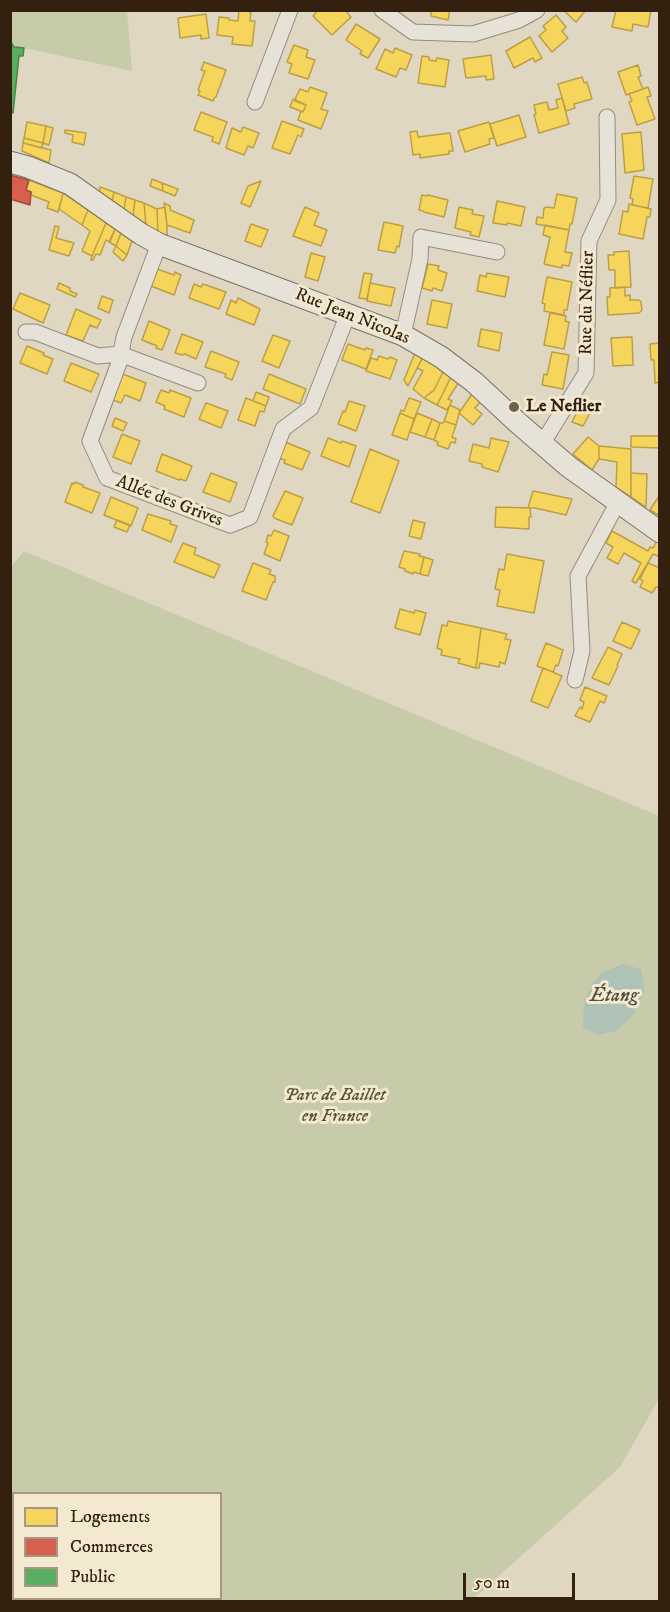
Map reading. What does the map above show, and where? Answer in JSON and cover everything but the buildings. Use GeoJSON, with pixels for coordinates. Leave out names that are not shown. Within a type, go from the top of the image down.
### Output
{"type":"FeatureCollection","features":[{"type":"Feature","properties":{"kind":"street"},"geometry":{"type":"LineString","coordinates":[[255,102],[290,10]]}},
{"type":"Feature","properties":{"kind":"street"},"geometry":{"type":"LineString","coordinates":[[382,10],[413,32],[473,34],[519,20],[537,10]]}},
{"type":"Feature","properties":{"kind":"street","name":"Rue du Néflier"},"geometry":{"type":"LineString","coordinates":[[542,444],[586,373],[589,241],[608,200],[607,117]]}},
{"type":"Feature","properties":{"kind":"street","name":"Rue Jean Nicolas"},"geometry":{"type":"LineString","coordinates":[[10,162],[70,184],[159,244],[403,335],[441,357],[474,382],[584,479],[660,532]]}},
{"type":"Feature","properties":{"kind":"street"},"geometry":{"type":"LineString","coordinates":[[403,335],[420,259],[421,237],[497,252]]}},
{"type":"Feature","properties":{"kind":"street"},"geometry":{"type":"LineString","coordinates":[[120,354],[124,337],[159,244]]}},
{"type":"Feature","properties":{"kind":"street","name":"Allée des Grives"},"geometry":{"type":"LineString","coordinates":[[120,354],[119,363],[90,441],[107,478],[230,525],[250,517],[283,429],[311,408],[348,314]]}},
{"type":"Feature","properties":{"kind":"street"},"geometry":{"type":"LineString","coordinates":[[26,332],[35,332],[99,356],[120,354],[198,383]]}},
{"type":"Feature","properties":{"kind":"street"},"geometry":{"type":"LineString","coordinates":[[575,680],[582,651],[578,576],[618,502]]}},
{"type":"Feature","properties":{"kind":"green space"},"geometry":{"type":"Polygon","coordinates":[[[10,11],[127,11],[132,71],[14,47],[11,40],[10,11]]]}},
{"type":"Feature","properties":{"kind":"green space","name":"Parc de Baillet en France"},"geometry":{"type":"Polygon","coordinates":[[[24,551],[659,816],[660,1397],[620,1467],[471,1601],[11,1602],[10,568],[24,551]]]}},
{"type":"Feature","properties":{"kind":"water","name":"Étang"},"geometry":{"type":"Polygon","coordinates":[[[622,964],[641,969],[645,990],[634,1014],[616,1031],[597,1035],[583,1027],[584,1003],[592,984],[602,973],[622,964]]]}},
{"type":"Feature","properties":{"kind":"place","name":"Le Neflier"},"geometry":{"type":"Point","coordinates":[514,407]}}]}
